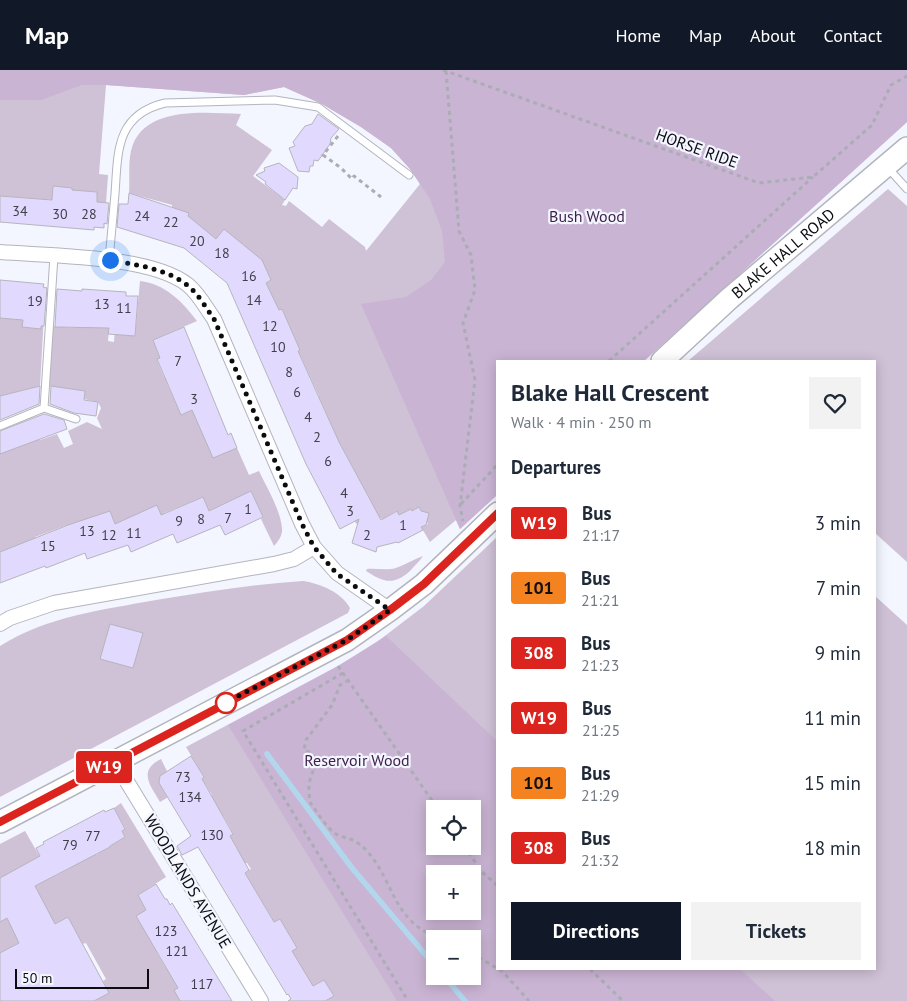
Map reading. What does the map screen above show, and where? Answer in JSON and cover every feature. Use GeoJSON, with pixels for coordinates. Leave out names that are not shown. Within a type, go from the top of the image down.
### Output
{"type":"FeatureCollection","features":[{"type":"Feature","properties":{"kind":"main road","name":"BLAKE HALL ROAD"},"geometry":{"type":"LineString","coordinates":[[663,360],[730,298],[907,148]]}},
{"type":"Feature","properties":{"kind":"main road"},"geometry":{"type":"LineString","coordinates":[[0,822],[347,640],[424,584],[496,515]]}},
{"type":"Feature","properties":{"kind":"street"},"geometry":{"type":"LineString","coordinates":[[0,252],[110,260],[162,271],[188,285],[214,319],[302,524],[314,547],[337,574],[390,610]]}},
{"type":"Feature","properties":{"kind":"street"},"geometry":{"type":"LineString","coordinates":[[0,624],[10,618],[54,603],[294,560],[314,547]]}},
{"type":"Feature","properties":{"kind":"street","name":"WOODLANDS AVENUE"},"geometry":{"type":"LineString","coordinates":[[115,762],[261,1001]]}},
{"type":"Feature","properties":{"kind":"lane"},"geometry":{"type":"LineString","coordinates":[[110,260],[119,147],[128,126],[139,114],[151,107],[165,103],[275,100],[318,107],[409,175]]}},
{"type":"Feature","properties":{"kind":"lane"},"geometry":{"type":"LineString","coordinates":[[886,166],[907,189]]}},
{"type":"Feature","properties":{"kind":"lane"},"geometry":{"type":"LineString","coordinates":[[44,408],[54,256]]}},
{"type":"Feature","properties":{"kind":"lane"},"geometry":{"type":"LineString","coordinates":[[0,426],[44,408],[76,419]]}},
{"type":"Feature","properties":{"kind":"path","name":"HORSE RIDE"},"geometry":{"type":"LineString","coordinates":[[445,70],[759,183],[813,177]]}},
{"type":"Feature","properties":{"kind":"path"},"geometry":{"type":"LineString","coordinates":[[445,70],[459,231],[472,255],[475,290],[463,323],[475,380],[460,506],[464,525],[472,537]]}},
{"type":"Feature","properties":{"kind":"path"},"geometry":{"type":"LineString","coordinates":[[610,360],[872,125],[890,85],[907,76]]}},
{"type":"Feature","properties":{"kind":"path"},"geometry":{"type":"LineString","coordinates":[[345,127],[323,155],[352,179],[354,176],[381,197]]}},
{"type":"Feature","properties":{"kind":"path"},"geometry":{"type":"LineString","coordinates":[[460,506],[496,466]]}},
{"type":"Feature","properties":{"kind":"path"},"geometry":{"type":"LineString","coordinates":[[338,666],[432,800]]}},
{"type":"Feature","properties":{"kind":"path"},"geometry":{"type":"LineString","coordinates":[[343,673],[243,731],[408,1001]]}},
{"type":"Feature","properties":{"kind":"path"},"geometry":{"type":"LineString","coordinates":[[348,680],[340,685],[332,705],[306,740],[303,748],[313,755],[314,769],[310,780],[309,798],[311,804],[335,834],[349,838],[365,849],[385,876],[397,903],[410,921],[426,932]]}},
{"type":"Feature","properties":{"kind":"path"},"geometry":{"type":"LineString","coordinates":[[470,855],[482,872],[496,884]]}},
{"type":"Feature","properties":{"kind":"path"},"geometry":{"type":"LineString","coordinates":[[481,958],[496,967]]}},
{"type":"Feature","properties":{"kind":"path"},"geometry":{"type":"LineString","coordinates":[[500,970],[529,1001]]}},
{"type":"Feature","properties":{"kind":"path"},"geometry":{"type":"LineString","coordinates":[[591,970],[623,1001]]}},
{"type":"Feature","properties":{"kind":"green space","name":"Bush Wood"},"geometry":{"type":"Polygon","coordinates":[[[0,70],[907,70],[907,122],[645,360],[496,360],[496,496],[460,529],[456,520],[430,542],[421,527],[428,524],[419,507],[399,515],[396,511],[383,519],[372,516],[363,526],[357,524],[354,521],[374,507],[340,444],[336,446],[338,440],[320,399],[288,413],[319,396],[300,355],[270,369],[268,364],[300,350],[282,309],[250,323],[275,303],[266,283],[271,280],[261,259],[249,264],[224,229],[216,239],[195,222],[172,208],[172,205],[129,193],[131,151],[137,136],[148,126],[161,119],[177,115],[193,113],[241,114],[236,125],[272,150],[253,176],[285,200],[282,205],[286,206],[289,201],[322,227],[329,219],[365,247],[366,251],[420,184],[410,169],[391,148],[361,127],[322,104],[284,87],[244,95],[106,85],[99,174],[108,175],[106,203],[97,202],[97,192],[88,191],[71,200],[72,188],[53,186],[52,200],[0,196],[0,70]]]}},
{"type":"Feature","properties":{"kind":"green space","name":"Bush Wood"},"geometry":{"type":"Polygon","coordinates":[[[0,70],[907,70],[907,122],[645,360],[496,360],[496,496],[460,529],[361,304],[406,297],[431,280],[445,262],[442,231],[430,199],[410,169],[391,148],[361,127],[322,104],[284,87],[244,95],[82,85],[41,100],[0,100],[0,70]]]}},
{"type":"Feature","properties":{"kind":"green space"},"geometry":{"type":"Polygon","coordinates":[[[888,189],[907,206],[907,562],[876,534],[876,360],[689,360],[888,189]]]}},
{"type":"Feature","properties":{"kind":"green space"},"geometry":{"type":"Polygon","coordinates":[[[140,281],[165,290],[179,300],[197,321],[153,340],[160,358],[157,360],[164,377],[199,363],[200,366],[166,381],[181,415],[208,403],[196,411],[237,448],[249,475],[259,471],[279,513],[282,528],[280,538],[274,546],[261,519],[263,517],[251,491],[209,511],[203,497],[164,513],[168,530],[157,506],[115,524],[110,511],[75,523],[74,541],[67,525],[35,537],[41,555],[31,540],[0,552],[0,448],[40,440],[57,434],[64,448],[73,444],[68,431],[87,422],[102,429],[97,418],[101,408],[98,402],[84,399],[85,391],[48,386],[52,326],[74,328],[75,323],[109,328],[108,341],[114,342],[115,328],[135,336],[140,281]]]}},
{"type":"Feature","properties":{"kind":"green space"},"geometry":{"type":"Polygon","coordinates":[[[42,314],[44,314],[40,386],[0,396],[0,318],[23,319],[23,327],[40,329],[42,314]]]}},
{"type":"Feature","properties":{"kind":"green space"},"geometry":{"type":"Polygon","coordinates":[[[496,538],[496,970],[876,970],[876,597],[907,625],[907,1001],[325,1001],[334,996],[324,980],[294,998],[280,958],[297,948],[280,919],[254,934],[272,918],[255,890],[236,901],[244,873],[251,869],[247,863],[216,866],[239,852],[230,836],[233,833],[224,817],[203,801],[212,795],[202,779],[204,777],[186,747],[338,666],[373,645],[424,606],[496,538]]]}},
{"type":"Feature","properties":{"kind":"green space"},"geometry":{"type":"Polygon","coordinates":[[[423,556],[410,571],[398,579],[383,580],[366,571],[367,569],[396,568],[423,556]]]}},
{"type":"Feature","properties":{"kind":"green space"},"geometry":{"type":"Polygon","coordinates":[[[303,581],[317,584],[336,593],[350,608],[348,613],[0,797],[0,646],[18,636],[56,621],[96,611],[211,591],[303,581]]]}},
{"type":"Feature","properties":{"kind":"green space","name":"Reservoir Wood"},"geometry":{"type":"Polygon","coordinates":[[[386,636],[496,740],[496,970],[741,970],[775,1001],[397,1001],[228,725],[338,666],[386,636]]]}},
{"type":"Feature","properties":{"kind":"green space"},"geometry":{"type":"Polygon","coordinates":[[[161,759],[167,775],[160,778],[159,782],[164,786],[162,788],[167,797],[170,796],[160,802],[150,785],[148,774],[149,769],[161,759]]]}},
{"type":"Feature","properties":{"kind":"green space"},"geometry":{"type":"Polygon","coordinates":[[[121,803],[166,877],[138,895],[167,946],[157,953],[166,968],[184,975],[185,1001],[94,1001],[109,993],[103,981],[106,979],[86,943],[82,944],[68,917],[0,953],[0,922],[7,918],[8,920],[42,900],[25,867],[0,878],[0,844],[25,831],[47,869],[51,867],[55,876],[70,868],[66,861],[91,846],[96,855],[125,837],[122,831],[125,828],[114,808],[121,803]]]}},
{"type":"Feature","properties":{"kind":"building"},"geometry":{"type":"Polygon","coordinates":[[[318,114],[339,129],[331,138],[330,144],[318,161],[314,160],[309,172],[298,171],[289,148],[295,146],[293,142],[305,126],[312,124],[318,114]]]}},
{"type":"Feature","properties":{"kind":"building"},"geometry":{"type":"Polygon","coordinates":[[[279,163],[298,177],[297,189],[293,188],[285,200],[256,175],[265,171],[264,168],[279,163]]]}},
{"type":"Feature","properties":{"kind":"building"},"geometry":{"type":"Polygon","coordinates":[[[53,186],[97,192],[97,202],[109,203],[107,224],[104,223],[104,228],[94,227],[94,230],[0,222],[0,196],[52,200],[53,186]]]}},
{"type":"Feature","properties":{"kind":"building"},"geometry":{"type":"Polygon","coordinates":[[[129,193],[189,213],[188,216],[216,239],[224,229],[262,260],[271,280],[266,283],[279,310],[282,309],[300,350],[298,351],[339,442],[381,520],[397,511],[399,515],[419,507],[421,511],[429,513],[426,525],[421,527],[423,530],[398,543],[377,547],[376,552],[352,543],[359,519],[340,529],[306,464],[227,283],[184,248],[117,227],[119,204],[128,204],[129,193]]]}},
{"type":"Feature","properties":{"kind":"building"},"geometry":{"type":"Polygon","coordinates":[[[0,280],[44,284],[43,287],[47,288],[44,326],[41,326],[41,329],[22,327],[23,320],[0,318],[0,280]]]}},
{"type":"Feature","properties":{"kind":"building"},"geometry":{"type":"Polygon","coordinates":[[[57,289],[126,292],[126,296],[138,296],[135,336],[108,334],[109,328],[55,327],[57,289]]]}},
{"type":"Feature","properties":{"kind":"building"},"geometry":{"type":"Polygon","coordinates":[[[184,327],[228,435],[231,433],[237,448],[213,458],[192,410],[181,415],[157,359],[160,358],[153,340],[184,327]]]}},
{"type":"Feature","properties":{"kind":"building"},"geometry":{"type":"Polygon","coordinates":[[[40,386],[39,404],[0,420],[0,396],[40,386]]]}},
{"type":"Feature","properties":{"kind":"building"},"geometry":{"type":"Polygon","coordinates":[[[51,386],[85,391],[84,400],[98,402],[96,416],[74,413],[50,404],[51,386]]]}},
{"type":"Feature","properties":{"kind":"building"},"geometry":{"type":"Polygon","coordinates":[[[44,414],[64,420],[67,429],[0,454],[0,431],[44,414]]]}},
{"type":"Feature","properties":{"kind":"building"},"geometry":{"type":"Polygon","coordinates":[[[251,491],[263,517],[225,535],[220,525],[177,543],[173,534],[131,552],[128,545],[87,559],[85,553],[0,583],[0,552],[68,525],[110,511],[115,524],[157,505],[161,515],[203,497],[209,511],[251,491]]]}},
{"type":"Feature","properties":{"kind":"building"},"geometry":{"type":"Polygon","coordinates":[[[110,624],[143,633],[133,668],[100,659],[110,624]]]}},
{"type":"Feature","properties":{"kind":"building"},"geometry":{"type":"Polygon","coordinates":[[[191,756],[233,834],[230,836],[249,870],[245,873],[274,922],[280,919],[297,948],[292,951],[313,986],[324,980],[334,996],[325,1001],[288,1001],[291,999],[198,847],[182,855],[177,846],[191,836],[159,783],[160,776],[191,756]]]}},
{"type":"Feature","properties":{"kind":"building"},"geometry":{"type":"Polygon","coordinates":[[[114,808],[125,829],[122,831],[125,837],[110,847],[35,886],[55,924],[68,917],[109,993],[94,1001],[0,1001],[0,953],[19,943],[7,918],[0,922],[0,878],[40,856],[36,848],[44,844],[43,842],[104,810],[105,812],[114,808]]]}},
{"type":"Feature","properties":{"kind":"building"},"geometry":{"type":"Polygon","coordinates":[[[156,884],[170,905],[172,903],[232,1001],[180,1001],[174,990],[178,988],[136,916],[146,910],[138,895],[156,884]]]}},
{"type":"Feature","properties":{"kind":"waterway"},"geometry":{"type":"LineString","coordinates":[[267,754],[352,868],[426,955]]}},
{"type":"Feature","properties":{"kind":"waterway"},"geometry":{"type":"LineString","coordinates":[[452,985],[465,1001]]}},
{"type":"Feature","properties":{"kind":"bus line","name":"W19"},"geometry":{"type":"LineString","coordinates":[[0,822],[347,640],[424,584],[496,515]]}},
{"type":"Feature","properties":{"kind":"route"},"geometry":{"type":"LineString","coordinates":[[110,260],[162,271],[188,285],[201,300],[214,319],[302,524],[314,547],[337,574],[390,610],[347,640],[219,706],[226,703]]}}]}
